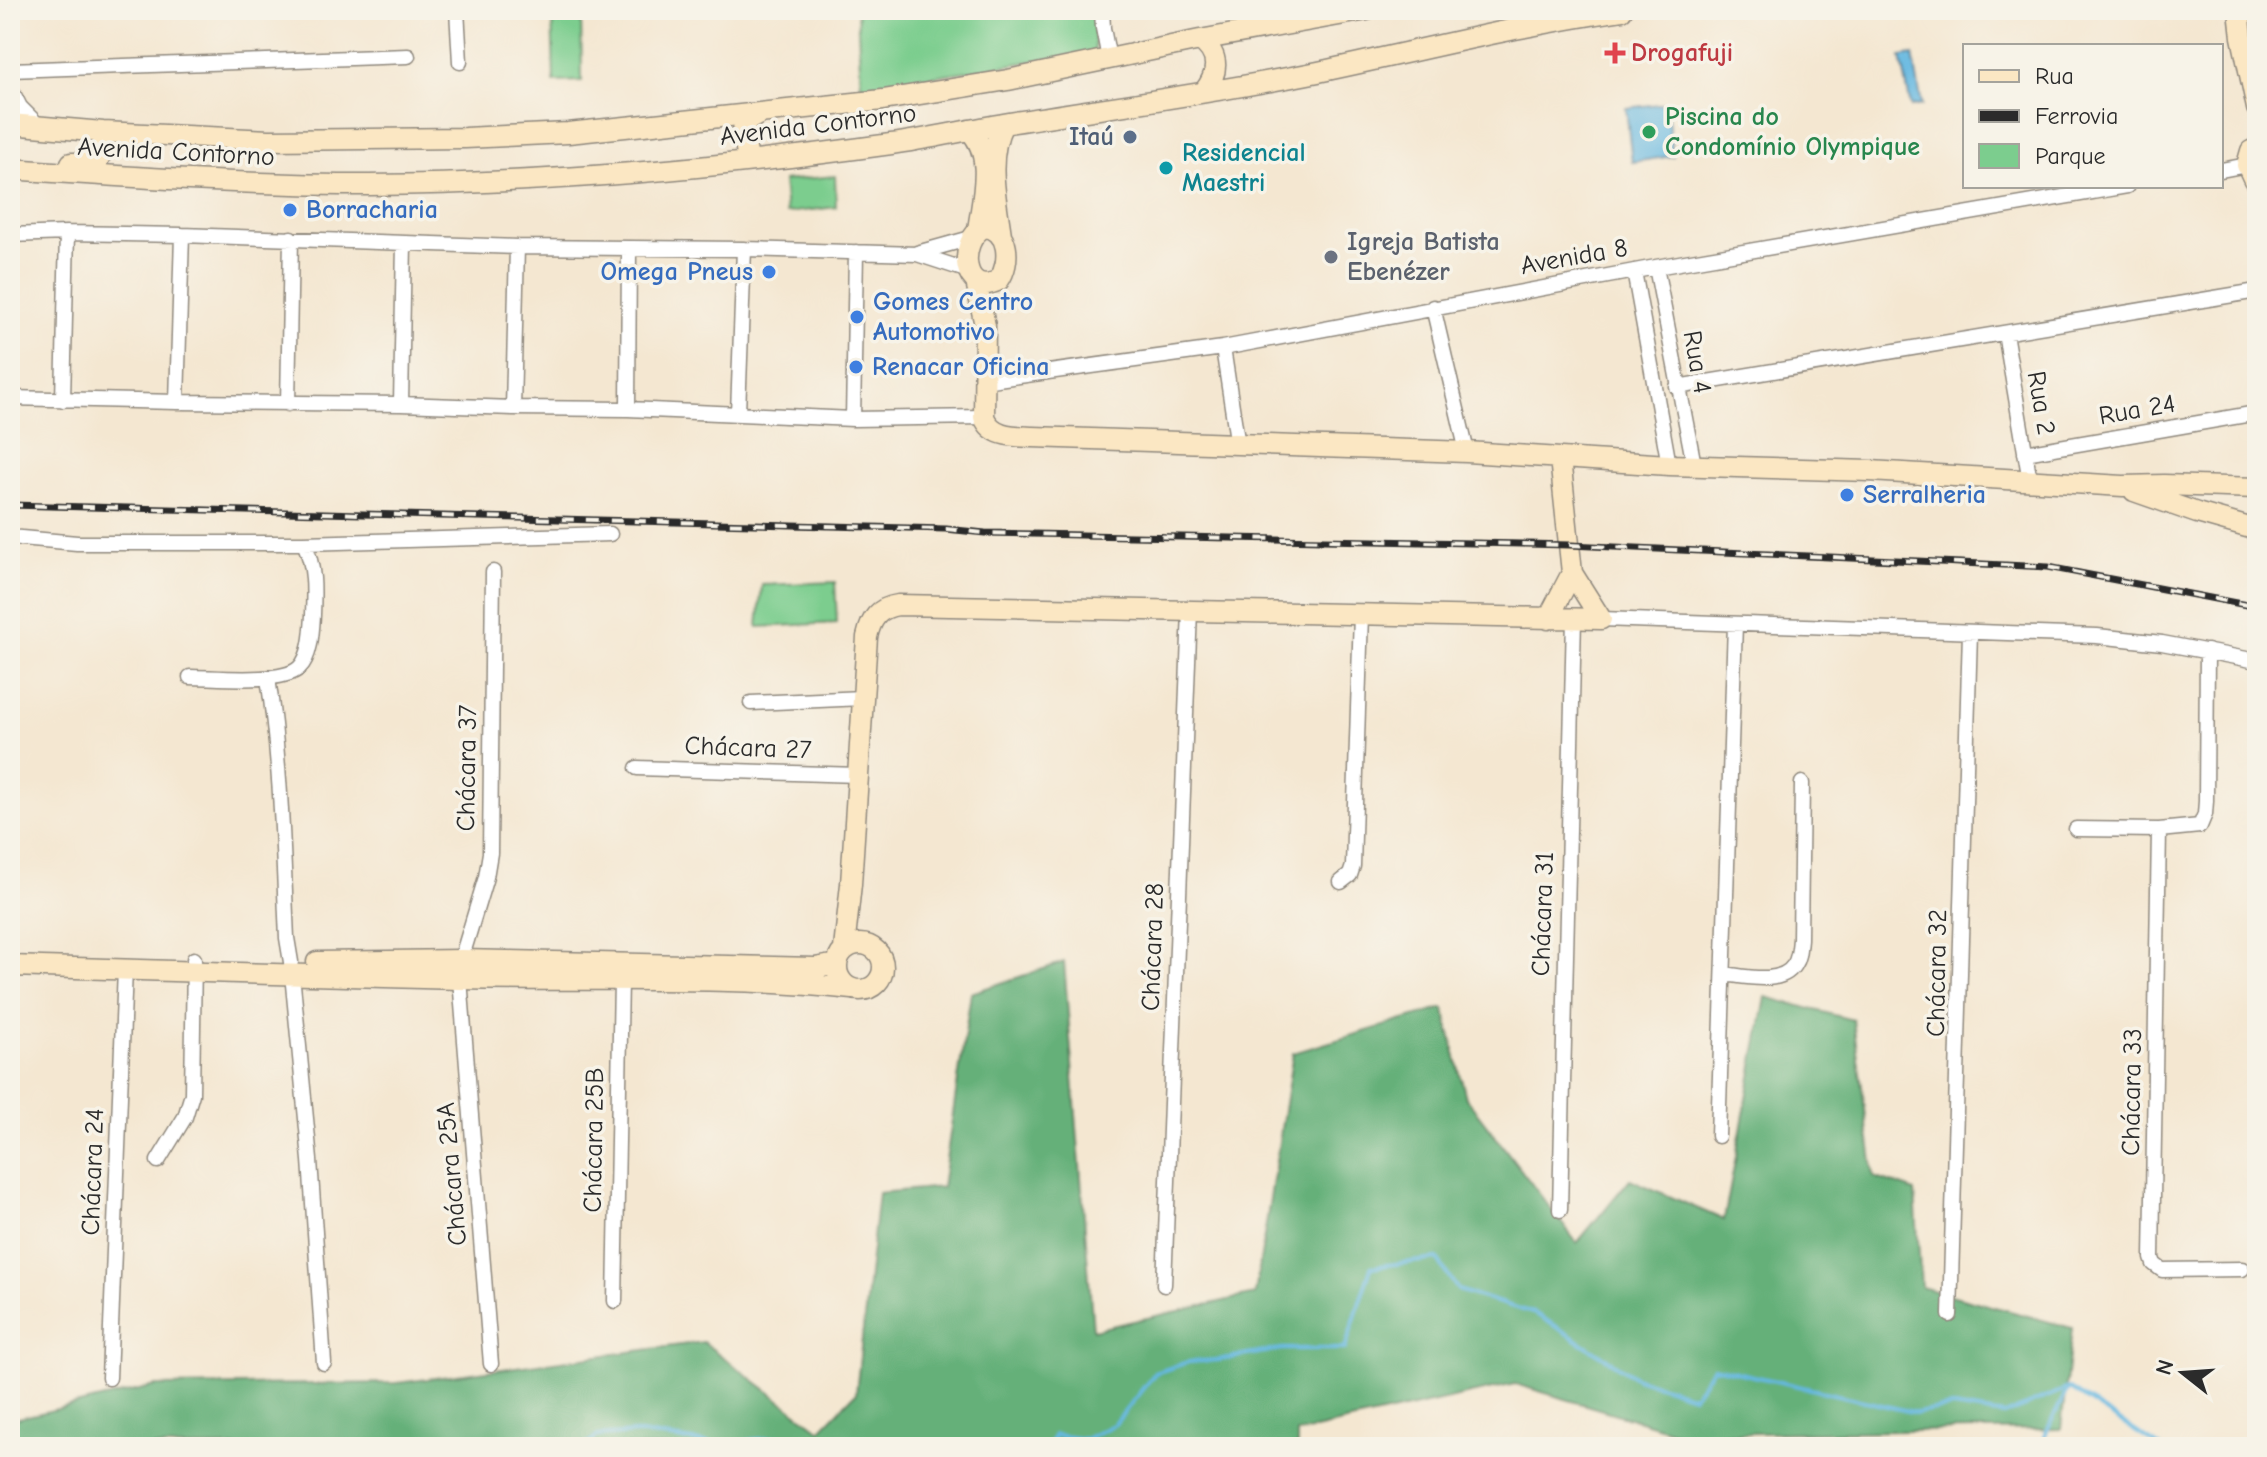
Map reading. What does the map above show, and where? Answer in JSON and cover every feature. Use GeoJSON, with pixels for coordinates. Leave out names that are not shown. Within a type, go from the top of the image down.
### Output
{"type":"FeatureCollection","features":[{"type":"Feature","properties":{"kind":"street"},"geometry":{"type":"LineString","coordinates":[[457,10],[460,62]]}},
{"type":"Feature","properties":{"kind":"street"},"geometry":{"type":"LineString","coordinates":[[1102,10],[1109,59]]}},
{"type":"Feature","properties":{"kind":"street","name":"Avenida Contorno"},"geometry":{"type":"LineString","coordinates":[[10,124],[269,140],[503,137],[568,133],[914,95],[1008,80],[1200,40],[1367,10]]}},
{"type":"Feature","properties":{"kind":"street","name":"Avenida Contorno"},"geometry":{"type":"LineString","coordinates":[[10,169],[371,185],[537,179],[748,161],[896,143],[1204,92],[1318,72],[1569,17],[1622,10]]}},
{"type":"Feature","properties":{"kind":"street"},"geometry":{"type":"LineString","coordinates":[[2239,10],[2249,36],[2257,108]]}},
{"type":"Feature","properties":{"kind":"street"},"geometry":{"type":"LineString","coordinates":[[1200,40],[1213,52],[1216,60],[1214,77],[1204,92]]}},
{"type":"Feature","properties":{"kind":"street"},"geometry":{"type":"LineString","coordinates":[[10,70],[408,56]]}},
{"type":"Feature","properties":{"kind":"street"},"geometry":{"type":"LineString","coordinates":[[10,57],[11,94],[38,125]]}},
{"type":"Feature","properties":{"kind":"street"},"geometry":{"type":"LineString","coordinates":[[748,161],[743,130],[745,122],[759,114]]}},
{"type":"Feature","properties":{"kind":"street"},"geometry":{"type":"LineString","coordinates":[[1003,124],[994,149],[996,192],[1006,256],[985,326],[983,381],[984,417],[997,432],[1019,436],[1467,452],[1669,465],[1870,471],[2123,486],[2257,488]]}},
{"type":"Feature","properties":{"kind":"street"},"geometry":{"type":"LineString","coordinates":[[969,130],[976,136],[984,163],[985,177],[968,255],[985,326]]}},
{"type":"Feature","properties":{"kind":"street"},"geometry":{"type":"LineString","coordinates":[[49,172],[64,164],[100,159],[103,154],[103,132]]}},
{"type":"Feature","properties":{"kind":"street"},"geometry":{"type":"LineString","coordinates":[[2223,170],[2254,165]]}},
{"type":"Feature","properties":{"kind":"street","name":"Avenida 8"},"geometry":{"type":"LineString","coordinates":[[983,381],[1223,348],[1656,267],[2115,188]]}},
{"type":"Feature","properties":{"kind":"street"},"geometry":{"type":"LineString","coordinates":[[917,254],[989,227],[1001,235]]}},
{"type":"Feature","properties":{"kind":"street"},"geometry":{"type":"LineString","coordinates":[[63,400],[67,233]]}},
{"type":"Feature","properties":{"kind":"street"},"geometry":{"type":"LineString","coordinates":[[10,235],[182,235],[517,247],[917,254],[972,276],[986,285],[999,280]]}},
{"type":"Feature","properties":{"kind":"street"},"geometry":{"type":"LineString","coordinates":[[177,402],[182,235]]}},
{"type":"Feature","properties":{"kind":"street"},"geometry":{"type":"LineString","coordinates":[[288,404],[291,238]]}},
{"type":"Feature","properties":{"kind":"street"},"geometry":{"type":"LineString","coordinates":[[401,404],[404,243]]}},
{"type":"Feature","properties":{"kind":"street"},"geometry":{"type":"LineString","coordinates":[[513,408],[517,247]]}},
{"type":"Feature","properties":{"kind":"street"},"geometry":{"type":"LineString","coordinates":[[628,409],[629,248]]}},
{"type":"Feature","properties":{"kind":"street"},"geometry":{"type":"LineString","coordinates":[[738,413],[744,249]]}},
{"type":"Feature","properties":{"kind":"street"},"geometry":{"type":"LineString","coordinates":[[853,419],[856,252]]}},
{"type":"Feature","properties":{"kind":"street","name":"Rua 4"},"geometry":{"type":"LineString","coordinates":[[1656,267],[1694,465]]}},
{"type":"Feature","properties":{"kind":"street","name":"Rua 4"},"geometry":{"type":"LineString","coordinates":[[1634,271],[1669,465]]}},
{"type":"Feature","properties":{"kind":"street"},"geometry":{"type":"LineString","coordinates":[[1658,402],[1678,393],[2257,291]]}},
{"type":"Feature","properties":{"kind":"street"},"geometry":{"type":"LineString","coordinates":[[1433,307],[1467,452]]}},
{"type":"Feature","properties":{"kind":"street","name":"Rua 2"},"geometry":{"type":"LineString","coordinates":[[2005,333],[2030,481]]}},
{"type":"Feature","properties":{"kind":"street"},"geometry":{"type":"LineString","coordinates":[[1647,341],[1668,337]]}},
{"type":"Feature","properties":{"kind":"street"},"geometry":{"type":"LineString","coordinates":[[1223,348],[1238,446]]}},
{"type":"Feature","properties":{"kind":"street"},"geometry":{"type":"LineString","coordinates":[[10,398],[628,409],[853,419],[984,417]]}},
{"type":"Feature","properties":{"kind":"street","name":"Rua 24"},"geometry":{"type":"LineString","coordinates":[[2025,453],[2257,413]]}},
{"type":"Feature","properties":{"kind":"street"},"geometry":{"type":"LineString","coordinates":[[1560,458],[1572,573],[1601,619]]}},
{"type":"Feature","properties":{"kind":"street"},"geometry":{"type":"LineString","coordinates":[[2123,486],[2197,513],[2257,530]]}},
{"type":"Feature","properties":{"kind":"street"},"geometry":{"type":"LineString","coordinates":[[10,537],[77,543],[304,543],[610,534]]}},
{"type":"Feature","properties":{"kind":"street"},"geometry":{"type":"LineString","coordinates":[[190,677],[268,678],[296,670],[305,659],[312,631],[313,576],[304,543]]}},
{"type":"Feature","properties":{"kind":"street","name":"Chácara 37"},"geometry":{"type":"LineString","coordinates":[[461,970],[490,853],[493,572]]}},
{"type":"Feature","properties":{"kind":"street"},"geometry":{"type":"LineString","coordinates":[[1548,619],[1572,573]]}},
{"type":"Feature","properties":{"kind":"street"},"geometry":{"type":"LineString","coordinates":[[853,989],[844,984],[838,974],[851,884],[870,624],[876,614],[891,606],[1574,618],[2120,638],[2257,661]]}},
{"type":"Feature","properties":{"kind":"street","name":"Chácara 28"},"geometry":{"type":"LineString","coordinates":[[1164,1285],[1190,610]]}},
{"type":"Feature","properties":{"kind":"street"},"geometry":{"type":"LineString","coordinates":[[1341,882],[1350,875],[1353,866],[1361,614]]}},
{"type":"Feature","properties":{"kind":"street","name":"Chácara 31"},"geometry":{"type":"LineString","coordinates":[[1560,1210],[1574,618]]}},
{"type":"Feature","properties":{"kind":"street"},"geometry":{"type":"LineString","coordinates":[[1718,1136],[1735,624]]}},
{"type":"Feature","properties":{"kind":"street","name":"Chácara 32"},"geometry":{"type":"LineString","coordinates":[[1950,1315],[1970,632]]}},
{"type":"Feature","properties":{"kind":"street"},"geometry":{"type":"LineString","coordinates":[[2076,829],[2159,830],[2200,826],[2205,814],[2207,651]]}},
{"type":"Feature","properties":{"kind":"street"},"geometry":{"type":"LineString","coordinates":[[268,678],[275,721],[287,938],[310,1169],[324,1363]]}},
{"type":"Feature","properties":{"kind":"street"},"geometry":{"type":"LineString","coordinates":[[751,703],[863,698]]}},
{"type":"Feature","properties":{"kind":"street","name":"Chácara 27"},"geometry":{"type":"LineString","coordinates":[[637,768],[858,775]]}},
{"type":"Feature","properties":{"kind":"street"},"geometry":{"type":"LineString","coordinates":[[1724,974],[1770,977],[1782,975],[1795,964],[1800,939],[1802,783]]}},
{"type":"Feature","properties":{"kind":"street","name":"Chácara 33"},"geometry":{"type":"LineString","coordinates":[[2159,830],[2152,1258],[2162,1270],[2242,1269]]}},
{"type":"Feature","properties":{"kind":"street"},"geometry":{"type":"LineString","coordinates":[[461,970],[621,980],[807,984],[866,990],[877,983],[883,971],[882,958],[858,917],[851,884]]}},
{"type":"Feature","properties":{"kind":"street"},"geometry":{"type":"LineString","coordinates":[[10,953],[291,968],[815,968],[859,943],[874,947]]}},
{"type":"Feature","properties":{"kind":"street"},"geometry":{"type":"LineString","coordinates":[[10,966],[125,969],[194,965]]}},
{"type":"Feature","properties":{"kind":"street"},"geometry":{"type":"LineString","coordinates":[[158,1161],[185,1117],[192,1094],[194,965]]}},
{"type":"Feature","properties":{"kind":"street","name":"Chácara 24"},"geometry":{"type":"LineString","coordinates":[[109,1378],[125,969]]}},
{"type":"Feature","properties":{"kind":"street","name":"Chácara 25A"},"geometry":{"type":"LineString","coordinates":[[461,970],[491,1364]]}},
{"type":"Feature","properties":{"kind":"street","name":"Chácara 25B"},"geometry":{"type":"LineString","coordinates":[[615,1301],[621,980]]}},
{"type":"Feature","properties":{"kind":"green space"},"geometry":{"type":"Polygon","coordinates":[[[552,10],[581,10],[582,81],[554,82],[552,10]]]}},
{"type":"Feature","properties":{"kind":"green space"},"geometry":{"type":"Polygon","coordinates":[[[857,10],[1094,10],[1095,52],[861,87],[857,10]]]}},
{"type":"Feature","properties":{"kind":"green space"},"geometry":{"type":"Polygon","coordinates":[[[835,176],[836,207],[786,213],[783,181],[835,176]]]}},
{"type":"Feature","properties":{"kind":"green space"},"geometry":{"type":"Polygon","coordinates":[[[835,582],[837,623],[758,627],[762,585],[835,582]]]}},
{"type":"Feature","properties":{"kind":"green space"},"geometry":{"type":"Polygon","coordinates":[[[1064,962],[1093,1330],[1255,1294],[1293,1053],[1444,1008],[1466,1098],[1577,1243],[1630,1179],[1724,1220],[1766,997],[1853,1020],[1874,1177],[1915,1191],[1921,1287],[2072,1328],[2061,1429],[1683,1434],[1515,1384],[1297,1433],[1297,1447],[10,1447],[10,1420],[156,1386],[397,1383],[703,1342],[820,1430],[856,1393],[878,1193],[942,1187],[971,993],[1064,962]]]}},
{"type":"Feature","properties":{"kind":"water"},"geometry":{"type":"Polygon","coordinates":[[[1913,55],[1922,105],[1911,107],[1901,57],[1913,55]]]}},
{"type":"Feature","properties":{"kind":"water","name":"Piscina do Condomínio Olympique"},"geometry":{"type":"Polygon","coordinates":[[[1666,103],[1673,156],[1632,162],[1626,108],[1666,103]]]}},
{"type":"Feature","properties":{"kind":"waterway"},"geometry":{"type":"LineString","coordinates":[[1047,1447],[1055,1435],[1085,1439],[1115,1424],[1155,1373],[1188,1362],[1282,1349],[1345,1349],[1371,1267],[1437,1259],[1458,1290],[1536,1314],[1637,1378],[1693,1396],[1714,1367],[1917,1413],[1953,1407],[2004,1415],[2068,1388],[2160,1447]]}},
{"type":"Feature","properties":{"kind":"waterway"},"geometry":{"type":"LineString","coordinates":[[2039,1447],[2068,1388]]}},
{"type":"Feature","properties":{"kind":"waterway"},"geometry":{"type":"LineString","coordinates":[[583,1447],[597,1436],[636,1433],[728,1446],[793,1436],[794,1447]]}},
{"type":"Feature","properties":{"kind":"railway"},"geometry":{"type":"LineString","coordinates":[[10,505],[946,529],[985,533],[1570,545],[2048,567],[2257,607]]}},
{"type":"Feature","properties":{"kind":"place","name":"Drogafuji"},"geometry":{"type":"Point","coordinates":[1615,53]}},
{"type":"Feature","properties":{"kind":"place","name":"Piscina do Condomínio Olympique"},"geometry":{"type":"Point","coordinates":[1649,132]}},
{"type":"Feature","properties":{"kind":"place","name":"Itaú"},"geometry":{"type":"Point","coordinates":[1130,137]}},
{"type":"Feature","properties":{"kind":"place","name":"Residencial Maestri"},"geometry":{"type":"Point","coordinates":[1166,168]}},
{"type":"Feature","properties":{"kind":"place","name":"Borracharia"},"geometry":{"type":"Point","coordinates":[290,210]}},
{"type":"Feature","properties":{"kind":"place","name":"Igreja Batista Ebenézer"},"geometry":{"type":"Point","coordinates":[1331,257]}},
{"type":"Feature","properties":{"kind":"place","name":"Omega Pneus"},"geometry":{"type":"Point","coordinates":[769,272]}},
{"type":"Feature","properties":{"kind":"place","name":"Gomes Centro Automotivo"},"geometry":{"type":"Point","coordinates":[857,317]}},
{"type":"Feature","properties":{"kind":"place","name":"Renacar Oficina"},"geometry":{"type":"Point","coordinates":[856,367]}},
{"type":"Feature","properties":{"kind":"place","name":"Serralheria"},"geometry":{"type":"Point","coordinates":[1847,495]}}]}
